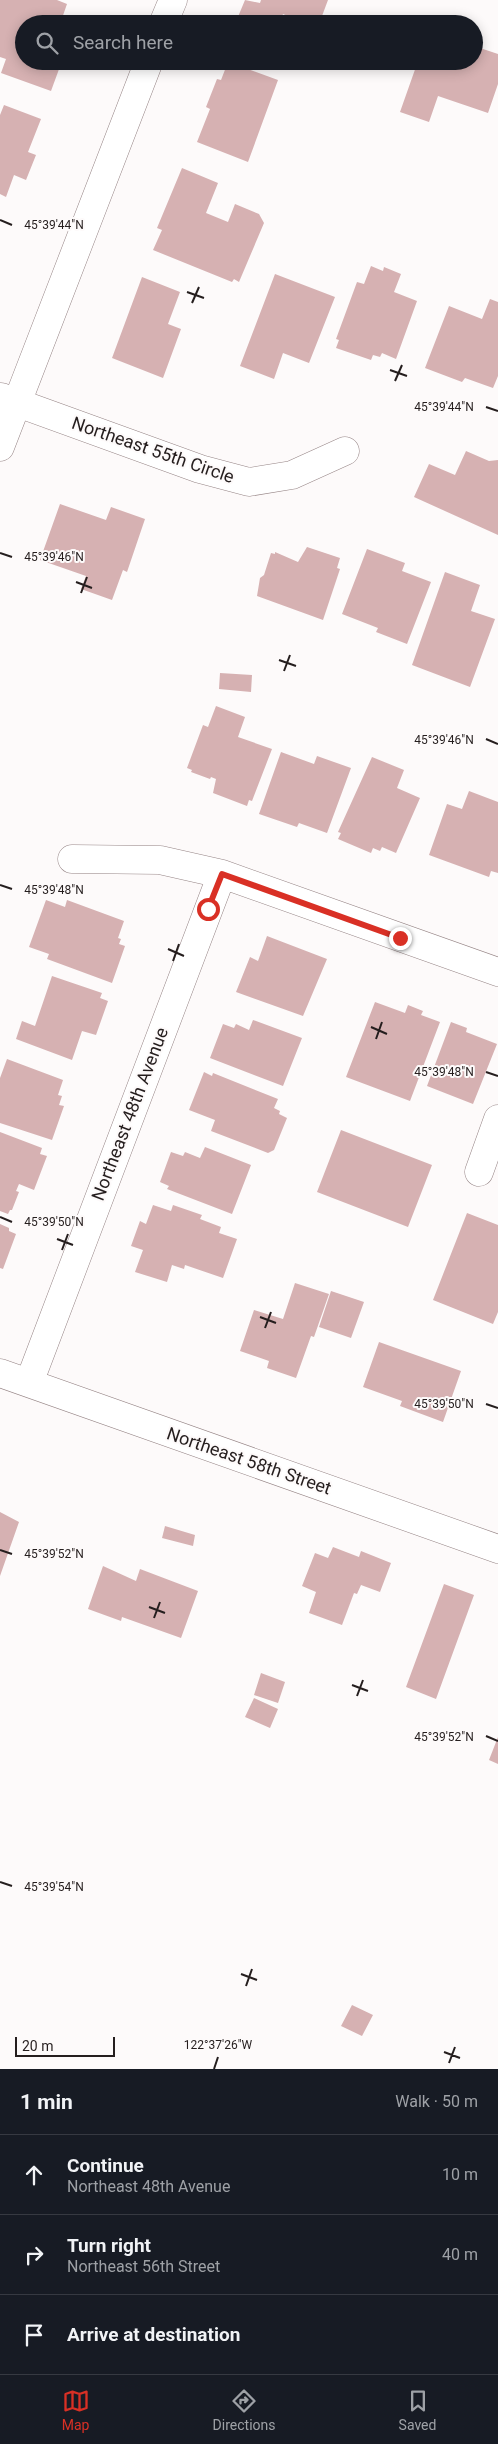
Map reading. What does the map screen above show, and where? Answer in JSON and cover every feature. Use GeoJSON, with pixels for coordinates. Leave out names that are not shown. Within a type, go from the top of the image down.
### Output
{"type":"FeatureCollection","features":[{"type":"Feature","properties":{"kind":"street"},"geometry":{"type":"LineString","coordinates":[[167,15],[173,0]]}},
{"type":"Feature","properties":{"kind":"street"},"geometry":{"type":"LineString","coordinates":[[0,447],[9,400],[145,70]]}},
{"type":"Feature","properties":{"kind":"street","name":"Northeast 55th Circle"},"geometry":{"type":"LineString","coordinates":[[9,400],[200,469],[249,482],[292,474],[345,451]]}},
{"type":"Feature","properties":{"kind":"street"},"geometry":{"type":"LineString","coordinates":[[72,859],[160,860],[222,874],[498,972]]}},
{"type":"Feature","properties":{"kind":"street","name":"Northeast 48th Avenue"},"geometry":{"type":"LineString","coordinates":[[28,1383],[222,874]]}},
{"type":"Feature","properties":{"kind":"street"},"geometry":{"type":"LineString","coordinates":[[478,1172],[498,1118]]}},
{"type":"Feature","properties":{"kind":"street","name":"Northeast 58th Street"},"geometry":{"type":"LineString","coordinates":[[0,1373],[498,1549]]}},
{"type":"Feature","properties":{"kind":"building"},"geometry":{"type":"Polygon","coordinates":[[[0,0],[57,0],[67,4],[63,15],[15,15],[15,70],[59,70],[51,91],[1,73],[6,59],[0,57],[0,0]]]}},
{"type":"Feature","properties":{"kind":"building"},"geometry":{"type":"Polygon","coordinates":[[[245,0],[260,3],[261,0],[328,0],[322,15],[239,15],[245,0]]]}},
{"type":"Feature","properties":{"kind":"building"},"geometry":{"type":"Polygon","coordinates":[[[483,49],[498,54],[498,84],[488,113],[438,96],[429,122],[400,112],[415,70],[483,70],[483,49]]]}},
{"type":"Feature","properties":{"kind":"building"},"geometry":{"type":"Polygon","coordinates":[[[225,70],[250,70],[278,80],[248,162],[197,142],[210,109],[206,107],[217,79],[221,80],[225,70]]]}},
{"type":"Feature","properties":{"kind":"building"},"geometry":{"type":"Polygon","coordinates":[[[4,105],[41,119],[28,152],[36,155],[26,180],[14,175],[6,197],[0,194],[0,115],[4,105]]]}},
{"type":"Feature","properties":{"kind":"building"},"geometry":{"type":"Polygon","coordinates":[[[182,168],[218,183],[206,213],[228,222],[235,204],[259,214],[264,223],[239,282],[234,279],[232,282],[153,250],[162,230],[157,228],[182,168]]]}},
{"type":"Feature","properties":{"kind":"building"},"geometry":{"type":"Polygon","coordinates":[[[371,266],[383,271],[384,267],[401,274],[394,292],[417,301],[396,359],[382,353],[380,357],[373,355],[371,360],[336,348],[339,340],[336,339],[357,282],[364,284],[371,266]]]}},
{"type":"Feature","properties":{"kind":"building"},"geometry":{"type":"Polygon","coordinates":[[[275,274],[335,297],[309,363],[283,353],[274,379],[240,366],[275,274]]]}},
{"type":"Feature","properties":{"kind":"building"},"geometry":{"type":"Polygon","coordinates":[[[142,277],[180,292],[168,324],[181,329],[163,378],[112,358],[142,277]]]}},
{"type":"Feature","properties":{"kind":"building"},"geometry":{"type":"Polygon","coordinates":[[[490,299],[498,302],[498,376],[493,388],[465,378],[462,382],[425,368],[449,306],[482,319],[490,299]]]}},
{"type":"Feature","properties":{"kind":"building"},"geometry":{"type":"Polygon","coordinates":[[[466,451],[489,461],[498,460],[498,535],[414,497],[429,464],[455,475],[466,451]]]}},
{"type":"Feature","properties":{"kind":"building"},"geometry":{"type":"Polygon","coordinates":[[[60,504],[106,520],[111,507],[145,519],[127,572],[123,570],[112,600],[81,589],[86,576],[40,560],[60,504]]]}},
{"type":"Feature","properties":{"kind":"building"},"geometry":{"type":"Polygon","coordinates":[[[307,547],[340,558],[337,568],[340,569],[323,620],[257,596],[260,578],[264,575],[271,553],[275,554],[275,552],[298,562],[307,547]]]}},
{"type":"Feature","properties":{"kind":"building"},"geometry":{"type":"Polygon","coordinates":[[[367,549],[405,563],[402,571],[431,582],[407,644],[376,632],[378,628],[342,614],[367,549]]]}},
{"type":"Feature","properties":{"kind":"building"},"geometry":{"type":"Polygon","coordinates":[[[445,572],[480,585],[471,611],[495,619],[470,687],[412,665],[445,572]]]}},
{"type":"Feature","properties":{"kind":"building"},"geometry":{"type":"Polygon","coordinates":[[[220,673],[252,675],[251,692],[219,689],[220,673]]]}},
{"type":"Feature","properties":{"kind":"building"},"geometry":{"type":"Polygon","coordinates":[[[216,706],[245,717],[238,737],[272,749],[252,801],[249,800],[247,806],[213,793],[216,779],[211,777],[210,779],[191,772],[192,770],[187,768],[203,725],[208,727],[216,706]]]}},
{"type":"Feature","properties":{"kind":"building"},"geometry":{"type":"Polygon","coordinates":[[[281,752],[314,764],[317,756],[351,768],[327,833],[299,823],[297,827],[259,814],[281,752]]]}},
{"type":"Feature","properties":{"kind":"building"},"geometry":{"type":"Polygon","coordinates":[[[372,757],[404,770],[397,788],[420,798],[396,853],[382,847],[380,851],[373,848],[371,853],[338,839],[341,833],[338,832],[372,757]]]}},
{"type":"Feature","properties":{"kind":"building"},"geometry":{"type":"Polygon","coordinates":[[[469,791],[498,802],[498,873],[491,871],[489,877],[429,855],[447,804],[462,809],[469,791]]]}},
{"type":"Feature","properties":{"kind":"building"},"geometry":{"type":"Polygon","coordinates":[[[46,900],[65,907],[67,900],[124,921],[118,938],[121,939],[119,944],[125,946],[112,983],[47,959],[49,954],[29,947],[46,900]]]}},
{"type":"Feature","properties":{"kind":"building"},"geometry":{"type":"Polygon","coordinates":[[[267,936],[327,959],[303,1016],[236,992],[250,957],[258,961],[267,936]]]}},
{"type":"Feature","properties":{"kind":"building"},"geometry":{"type":"Polygon","coordinates":[[[52,976],[102,993],[100,998],[108,1001],[96,1035],[82,1031],[72,1060],[16,1039],[22,1021],[35,1026],[52,976]]]}},
{"type":"Feature","properties":{"kind":"building"},"geometry":{"type":"Polygon","coordinates":[[[375,1002],[405,1013],[408,1005],[423,1011],[421,1015],[440,1022],[410,1101],[346,1077],[375,1002]]]}},
{"type":"Feature","properties":{"kind":"building"},"geometry":{"type":"Polygon","coordinates":[[[253,1020],[302,1038],[283,1086],[210,1058],[223,1024],[234,1028],[236,1024],[249,1030],[253,1020]]]}},
{"type":"Feature","properties":{"kind":"building"},"geometry":{"type":"Polygon","coordinates":[[[451,1022],[467,1028],[466,1032],[497,1044],[473,1104],[427,1086],[451,1022]]]}},
{"type":"Feature","properties":{"kind":"building"},"geometry":{"type":"Polygon","coordinates":[[[7,1059],[63,1080],[58,1095],[62,1096],[59,1105],[64,1106],[52,1140],[0,1123],[0,1078],[7,1059]]]}},
{"type":"Feature","properties":{"kind":"building"},"geometry":{"type":"Polygon","coordinates":[[[204,1072],[212,1076],[213,1073],[278,1099],[274,1108],[280,1111],[279,1114],[287,1118],[274,1150],[268,1153],[211,1131],[215,1120],[189,1110],[204,1072]]]}},
{"type":"Feature","properties":{"kind":"building"},"geometry":{"type":"Polygon","coordinates":[[[341,1130],[432,1165],[408,1227],[317,1192],[341,1130]]]}},
{"type":"Feature","properties":{"kind":"building"},"geometry":{"type":"Polygon","coordinates":[[[0,1132],[42,1148],[40,1154],[47,1156],[34,1190],[19,1184],[16,1191],[19,1192],[12,1210],[8,1214],[0,1211],[0,1132]]]}},
{"type":"Feature","properties":{"kind":"building"},"geometry":{"type":"Polygon","coordinates":[[[205,1147],[251,1165],[232,1214],[167,1189],[169,1186],[160,1182],[171,1152],[183,1156],[185,1152],[200,1158],[205,1147]]]}},
{"type":"Feature","properties":{"kind":"building"},"geometry":{"type":"Polygon","coordinates":[[[153,1205],[171,1211],[173,1205],[202,1215],[200,1219],[221,1227],[219,1233],[237,1239],[223,1278],[185,1265],[184,1269],[172,1265],[167,1282],[135,1272],[143,1250],[131,1246],[140,1221],[146,1224],[153,1205]]]}},
{"type":"Feature","properties":{"kind":"building"},"geometry":{"type":"Polygon","coordinates":[[[467,1213],[498,1225],[498,1312],[493,1324],[433,1300],[467,1213]]]}},
{"type":"Feature","properties":{"kind":"building"},"geometry":{"type":"Polygon","coordinates":[[[0,1224],[16,1234],[3,1269],[0,1268],[0,1224]]]}},
{"type":"Feature","properties":{"kind":"building"},"geometry":{"type":"Polygon","coordinates":[[[295,1283],[329,1294],[314,1337],[311,1336],[296,1378],[267,1368],[269,1361],[240,1351],[254,1310],[283,1319],[295,1283]]]}},
{"type":"Feature","properties":{"kind":"building"},"geometry":{"type":"Polygon","coordinates":[[[331,1291],[364,1302],[351,1338],[319,1327],[331,1291]]]}},
{"type":"Feature","properties":{"kind":"building"},"geometry":{"type":"Polygon","coordinates":[[[379,1342],[461,1371],[443,1422],[400,1406],[402,1401],[363,1387],[379,1342]]]}},
{"type":"Feature","properties":{"kind":"building"},"geometry":{"type":"Polygon","coordinates":[[[0,1512],[19,1522],[0,1576],[0,1512]]]}},
{"type":"Feature","properties":{"kind":"building"},"geometry":{"type":"Polygon","coordinates":[[[165,1526],[195,1535],[193,1546],[162,1538],[165,1526]]]}},
{"type":"Feature","properties":{"kind":"building"},"geometry":{"type":"Polygon","coordinates":[[[333,1547],[359,1557],[361,1551],[391,1563],[380,1592],[361,1585],[357,1594],[354,1593],[342,1625],[309,1613],[316,1592],[302,1586],[315,1553],[328,1558],[333,1547]]]}},
{"type":"Feature","properties":{"kind":"building"},"geometry":{"type":"Polygon","coordinates":[[[103,1566],[136,1581],[140,1569],[198,1591],[181,1638],[122,1617],[121,1621],[88,1609],[103,1566]]]}},
{"type":"Feature","properties":{"kind":"building"},"geometry":{"type":"Polygon","coordinates":[[[444,1584],[474,1595],[436,1699],[406,1687],[444,1584]]]}},
{"type":"Feature","properties":{"kind":"building"},"geometry":{"type":"Polygon","coordinates":[[[261,1673],[285,1682],[278,1703],[254,1695],[261,1673]]]}},
{"type":"Feature","properties":{"kind":"building"},"geometry":{"type":"Polygon","coordinates":[[[254,1698],[278,1709],[270,1728],[245,1717],[254,1698]]]}},
{"type":"Feature","properties":{"kind":"building"},"geometry":{"type":"Polygon","coordinates":[[[498,1737],[498,1764],[489,1760],[498,1737]]]}},
{"type":"Feature","properties":{"kind":"building"},"geometry":{"type":"Polygon","coordinates":[[[352,2005],[373,2015],[362,2036],[341,2026],[352,2005]]]}},
{"type":"Feature","properties":{"kind":"route"},"geometry":{"type":"LineString","coordinates":[[208,909],[222,874],[400,938]]}}]}
